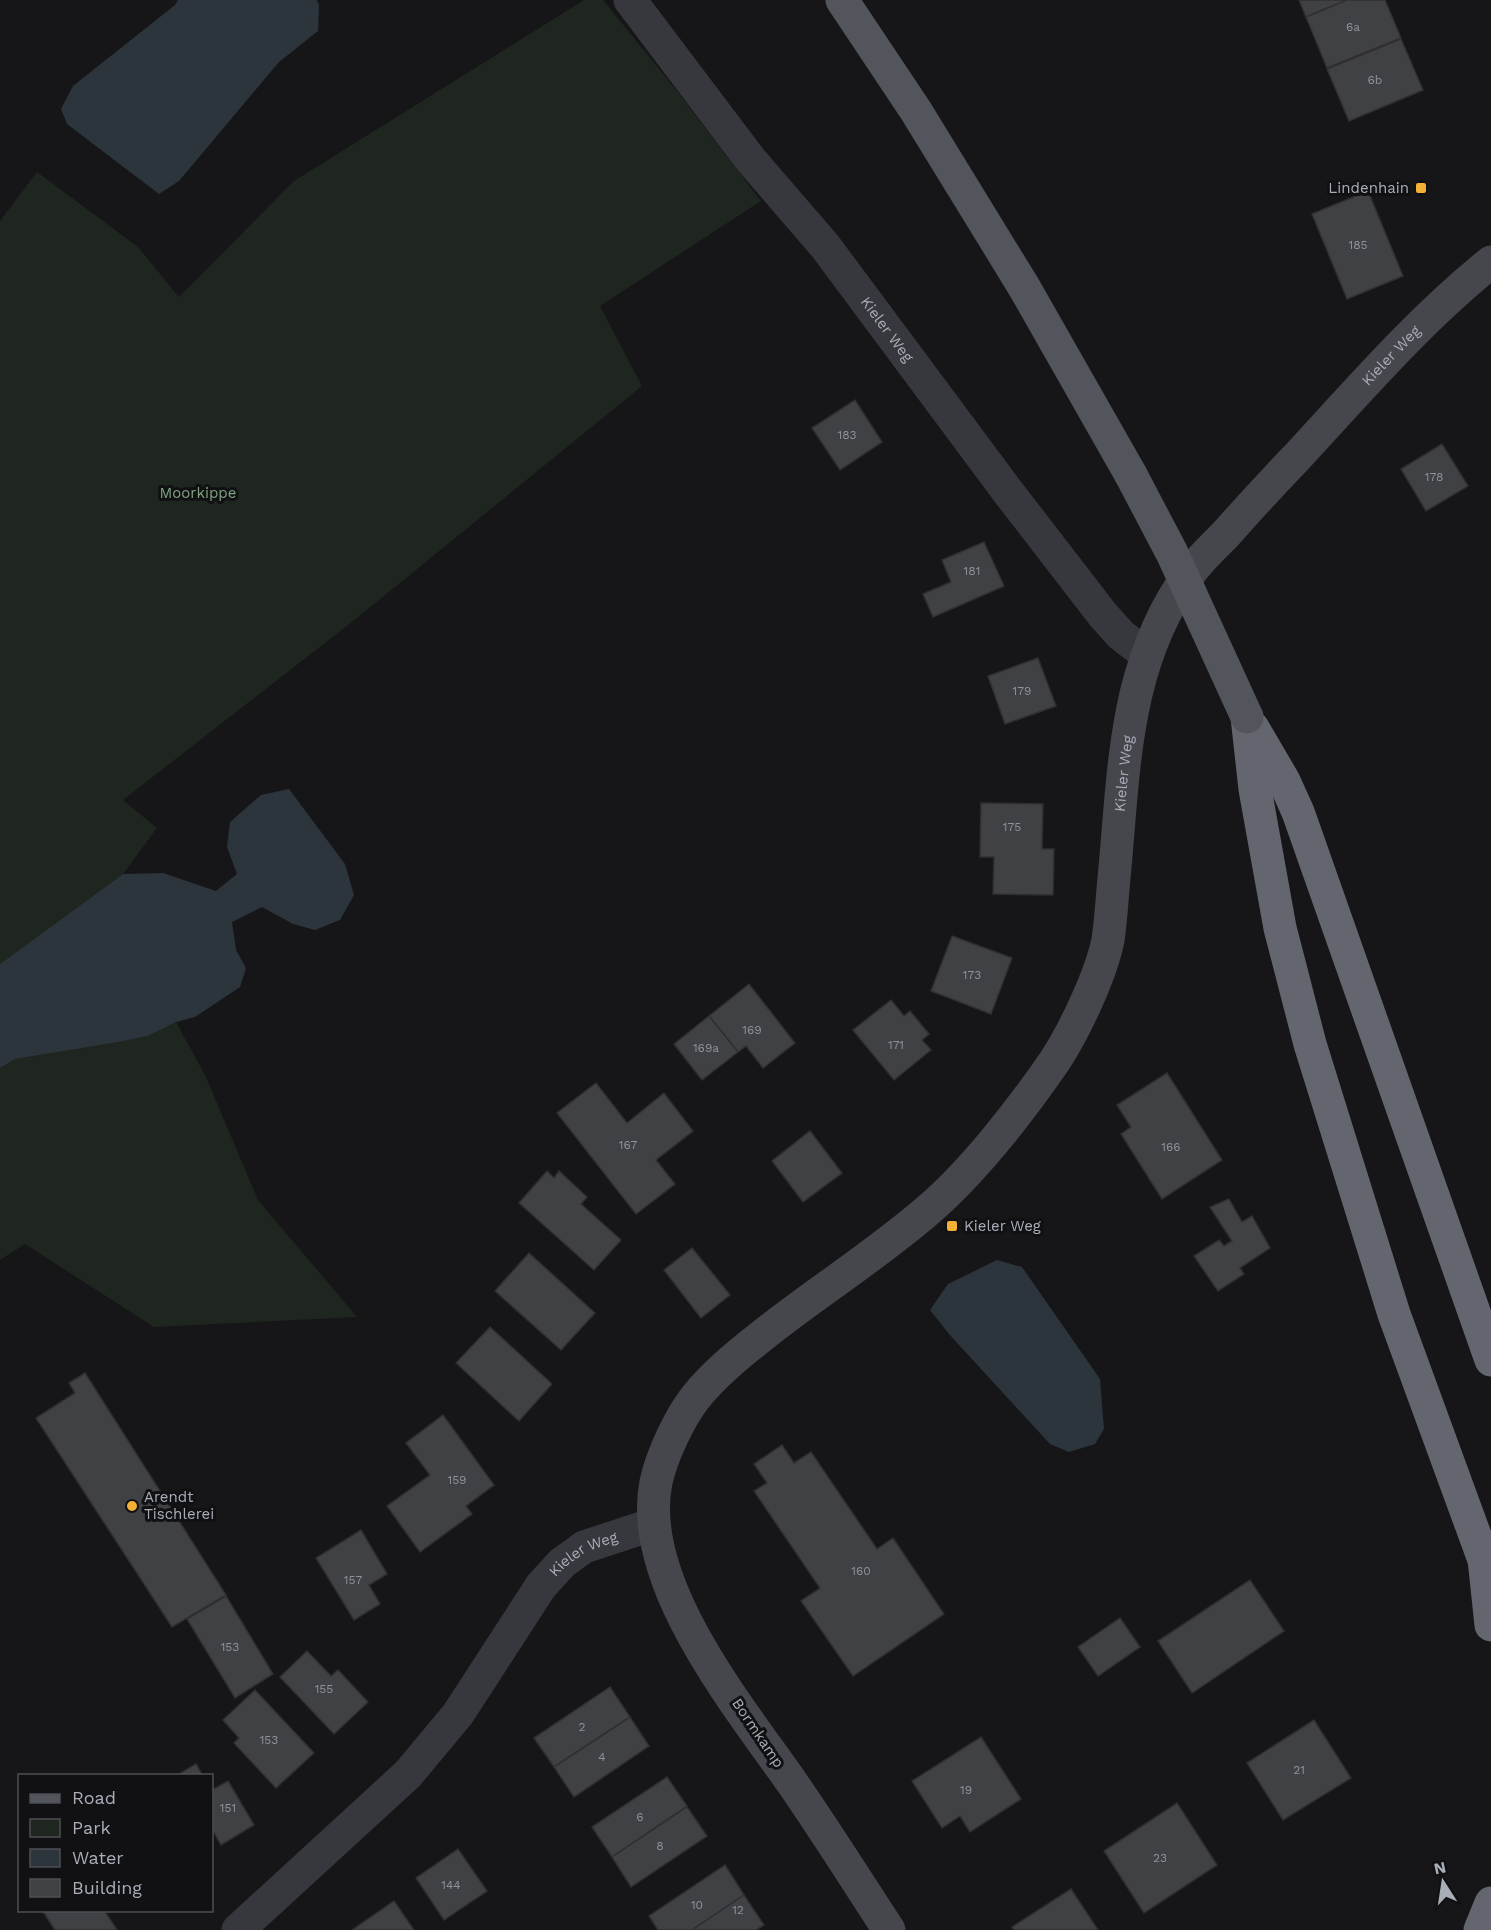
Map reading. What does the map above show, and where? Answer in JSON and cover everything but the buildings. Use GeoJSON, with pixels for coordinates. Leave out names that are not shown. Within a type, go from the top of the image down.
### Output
{"type":"FeatureCollection","features":[{"type":"Feature","properties":{"kind":"highway"},"geometry":{"type":"LineString","coordinates":[[1247,717],[1284,781],[1298,812],[1491,1360]]}},
{"type":"Feature","properties":{"kind":"highway"},"geometry":{"type":"LineString","coordinates":[[1247,717],[1255,789],[1280,928],[1310,1044],[1394,1314],[1487,1569],[1491,1625]]}},
{"type":"Feature","properties":{"kind":"highway"},"geometry":{"type":"LineString","coordinates":[[1480,1930],[1491,1904]]}},
{"type":"Feature","properties":{"kind":"main road"},"geometry":{"type":"LineString","coordinates":[[842,0],[916,111],[1024,286],[1131,475],[1182,574],[1247,717]]}},
{"type":"Feature","properties":{"kind":"street","name":"Kieler Weg"},"geometry":{"type":"LineString","coordinates":[[630,0],[750,159],[825,246],[998,479],[1103,615],[1122,635],[1147,655]]}},
{"type":"Feature","properties":{"kind":"street","name":"Kieler Weg"},"geometry":{"type":"LineString","coordinates":[[238,1930],[408,1774],[458,1714],[541,1586],[562,1563],[584,1547],[654,1524],[657,1480],[675,1432],[695,1399],[740,1354],[789,1314],[894,1239],[932,1208],[1001,1131],[1055,1061],[1076,1024],[1107,943],[1129,736],[1136,695],[1147,655],[1166,614],[1190,572],[1393,353],[1462,286],[1491,262]]}},
{"type":"Feature","properties":{"kind":"street","name":"Bormkamp"},"geometry":{"type":"LineString","coordinates":[[654,1524],[666,1576],[699,1644],[889,1930]]}},
{"type":"Feature","properties":{"kind":"green space","name":"Moorkippe"},"geometry":{"type":"Polygon","coordinates":[[[584,0],[603,0],[677,91],[761,201],[600,306],[642,386],[352,622],[123,800],[157,828],[123,874],[0,964],[0,221],[37,172],[138,247],[179,297],[294,181],[584,0]]]}},
{"type":"Feature","properties":{"kind":"green space"},"geometry":{"type":"Polygon","coordinates":[[[176,1022],[206,1077],[258,1200],[357,1317],[154,1327],[25,1244],[0,1260],[0,1068],[15,1059],[148,1036],[176,1022]]]}},
{"type":"Feature","properties":{"kind":"water"},"geometry":{"type":"Polygon","coordinates":[[[178,0],[317,0],[319,5],[318,31],[279,62],[179,181],[159,194],[67,124],[61,109],[73,86],[175,5],[178,0]]]}},
{"type":"Feature","properties":{"kind":"water"},"geometry":{"type":"Polygon","coordinates":[[[289,789],[345,864],[354,895],[340,920],[315,930],[293,924],[262,907],[232,922],[236,950],[246,968],[240,987],[195,1017],[176,1022],[148,1036],[15,1059],[0,1068],[0,964],[123,874],[163,873],[216,891],[237,874],[227,847],[230,822],[261,795],[289,789]]]}},
{"type":"Feature","properties":{"kind":"water"},"geometry":{"type":"Polygon","coordinates":[[[997,1260],[1022,1267],[1100,1379],[1104,1429],[1095,1444],[1069,1452],[1050,1444],[949,1334],[930,1310],[948,1284],[997,1260]]]}},
{"type":"Feature","properties":{"kind":"place","name":"Lindenhain"},"geometry":{"type":"Point","coordinates":[1421,188]}},
{"type":"Feature","properties":{"kind":"place","name":"Kieler Weg"},"geometry":{"type":"Point","coordinates":[952,1226]}},
{"type":"Feature","properties":{"kind":"place","name":"Arendt Tischlerei"},"geometry":{"type":"Point","coordinates":[132,1506]}}]}
